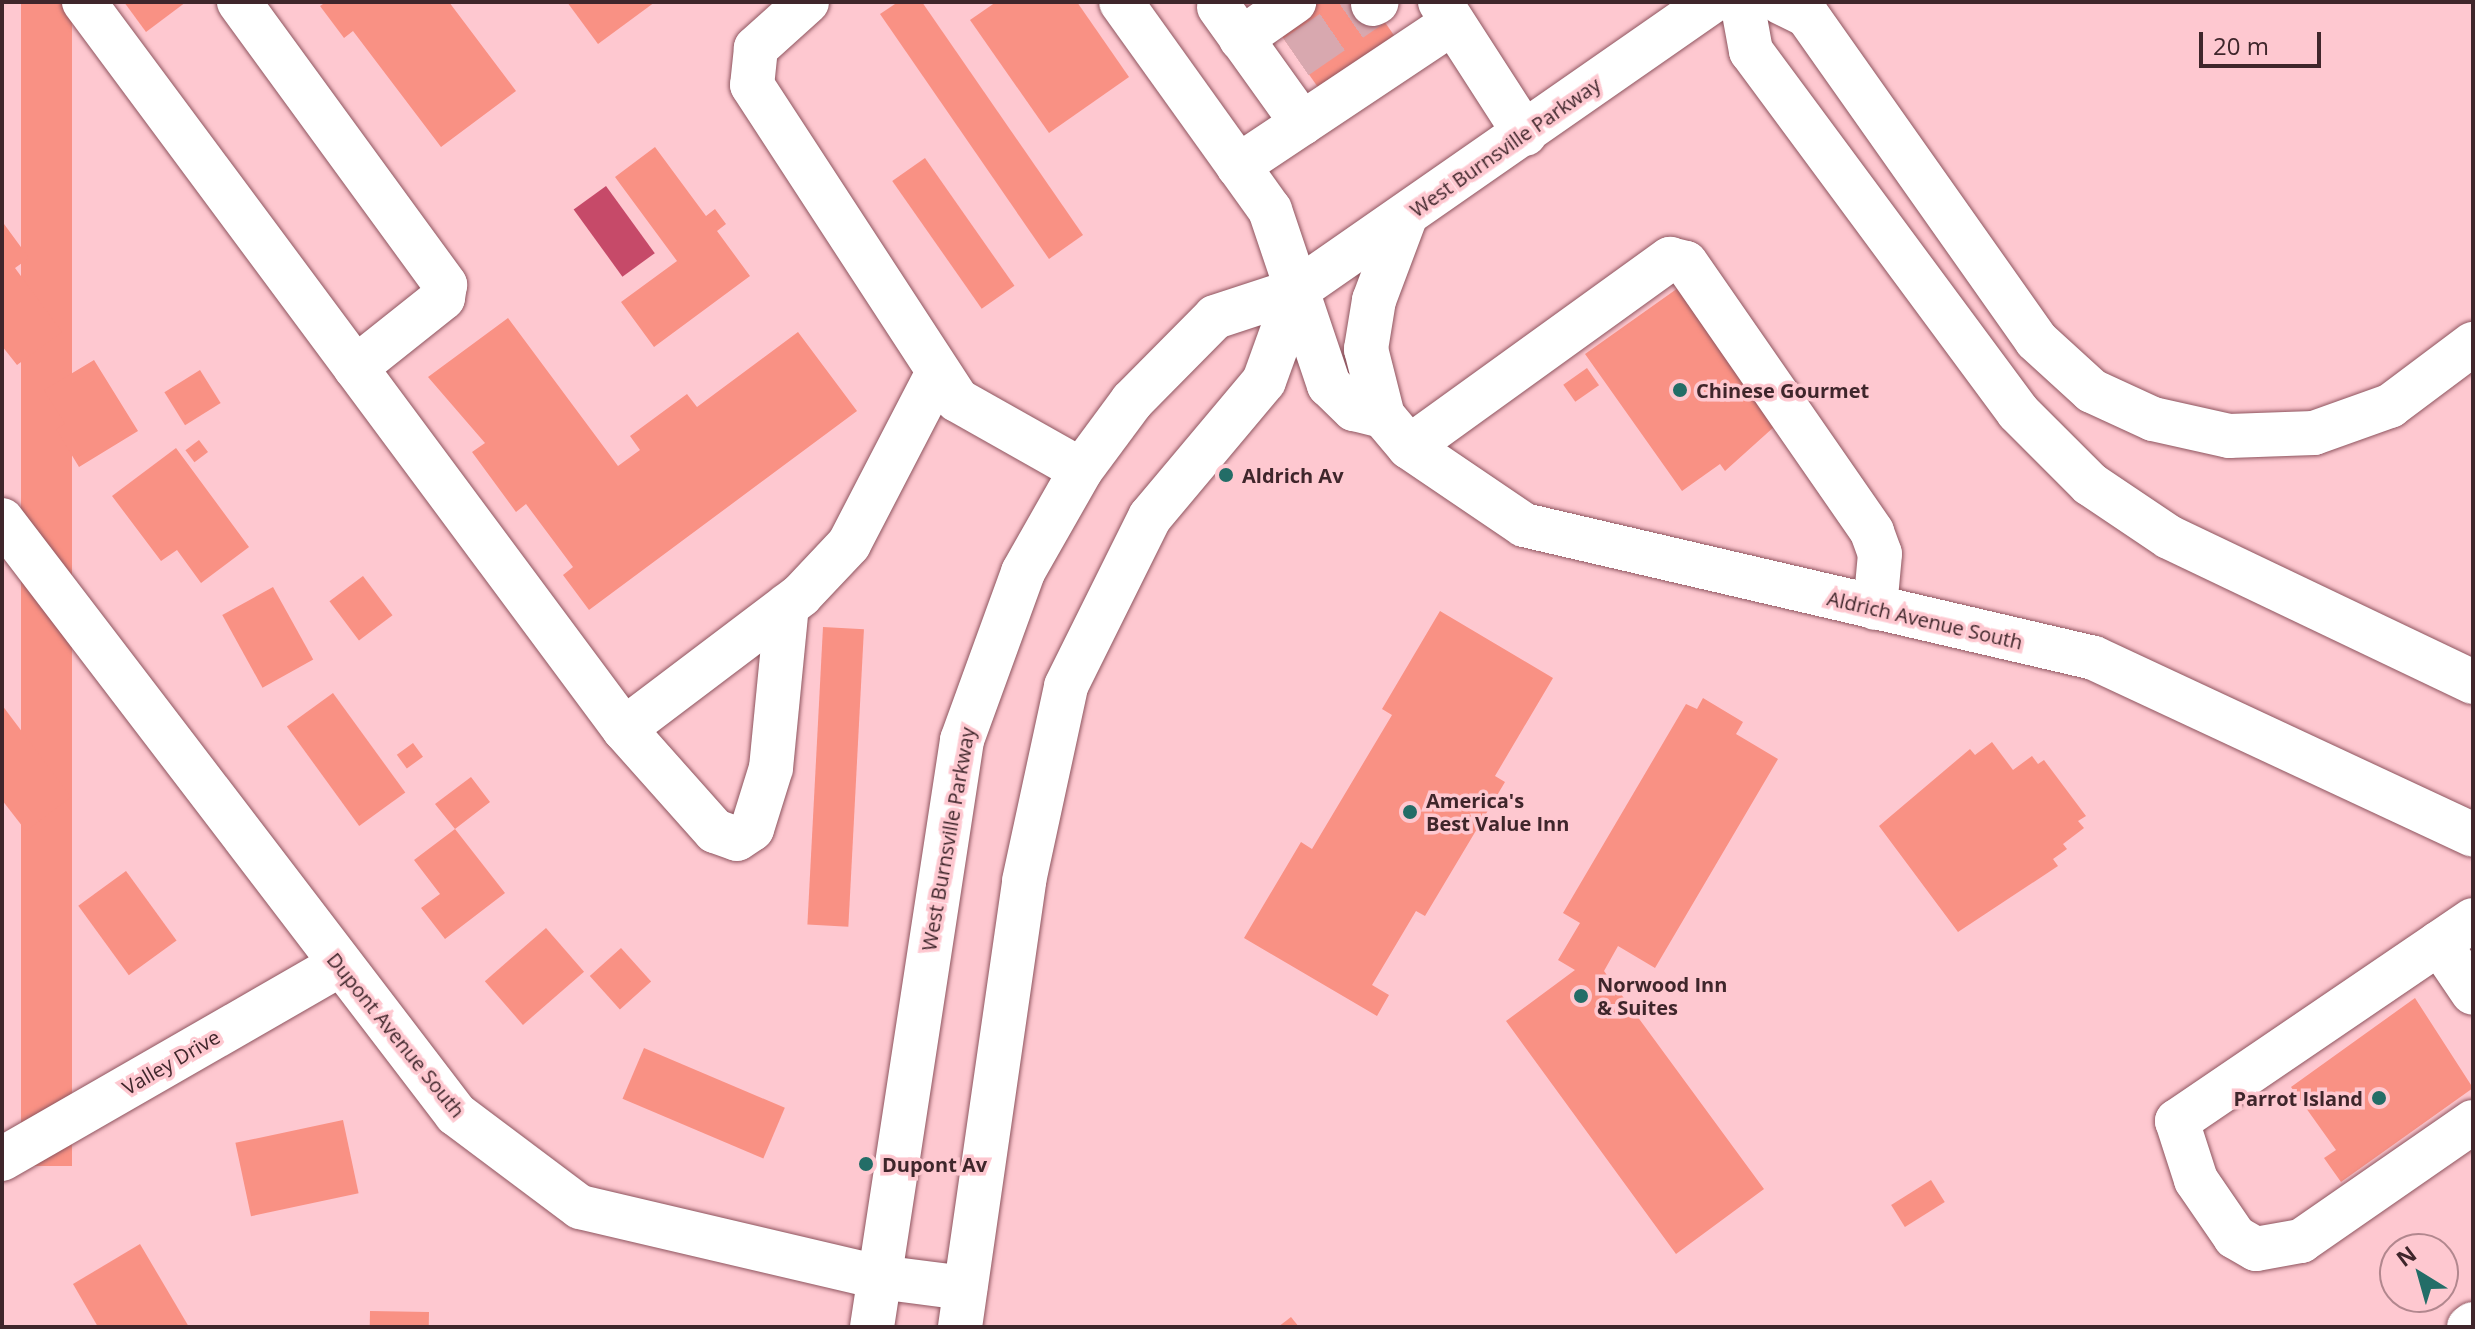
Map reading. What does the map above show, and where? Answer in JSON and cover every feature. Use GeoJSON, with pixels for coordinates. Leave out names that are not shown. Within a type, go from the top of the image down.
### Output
{"type":"FeatureCollection","features":[{"type":"Feature","properties":{"kind":"main road"},"geometry":{"type":"LineString","coordinates":[[84,2],[624,729],[715,831],[737,839],[752,829],[771,768],[787,606]]}},
{"type":"Feature","properties":{"kind":"main road"},"geometry":{"type":"LineString","coordinates":[[239,2],[445,285],[443,298],[355,368]]}},
{"type":"Feature","properties":{"kind":"main road"},"geometry":{"type":"LineString","coordinates":[[807,2],[756,48],[752,85],[937,374],[957,400],[1081,470]]}},
{"type":"Feature","properties":{"kind":"main road","name":"Aldrich Avenue South"},"geometry":{"type":"LineString","coordinates":[[1121,2],[1270,210],[1329,385],[1354,409],[1396,432],[1524,525],[2094,658],[2473,835]]}},
{"type":"Feature","properties":{"kind":"main road"},"geometry":{"type":"LineString","coordinates":[[1294,2],[1230,23],[1282,67],[1302,123]]}},
{"type":"Feature","properties":{"kind":"main road","name":"West Burnsville Parkway"},"geometry":{"type":"LineString","coordinates":[[872,1327],[962,740],[1023,572],[1081,470],[1132,401],[1215,317],[1297,290],[1711,2]]}},
{"type":"Feature","properties":{"kind":"main road"},"geometry":{"type":"LineString","coordinates":[[1742,2],[1751,51],[2018,412],[2090,484],[2169,537],[2473,682]]}},
{"type":"Feature","properties":{"kind":"main road"},"geometry":{"type":"LineString","coordinates":[[1780,2],[1807,15],[2036,340],[2092,391],[2153,419],[2229,436],[2314,433],[2390,406],[2473,344]]}},
{"type":"Feature","properties":{"kind":"main road"},"geometry":{"type":"LineString","coordinates":[[1238,166],[1302,123],[1445,13],[1525,134]]}},
{"type":"Feature","properties":{"kind":"main road"},"geometry":{"type":"LineString","coordinates":[[1406,215],[1374,300],[1366,349],[1396,432],[1670,259],[1686,263],[1872,532],[1880,554],[1875,608]]}},
{"type":"Feature","properties":{"kind":"main road"},"geometry":{"type":"LineString","coordinates":[[962,1308],[1024,881],[1066,686],[1150,517],[1264,381],[1297,290]]}},
{"type":"Feature","properties":{"kind":"main road"},"geometry":{"type":"LineString","coordinates":[[624,729],[787,606],[849,544],[937,374]]}},
{"type":"Feature","properties":{"kind":"main road","name":"Dupont Avenue South"},"geometry":{"type":"LineString","coordinates":[[2,520],[456,1114],[580,1207],[879,1277],[962,1308]]}},
{"type":"Feature","properties":{"kind":"main road"},"geometry":{"type":"LineString","coordinates":[[2473,993],[2456,932],[2177,1121],[2196,1180],[2235,1237],[2256,1249],[2301,1241],[2473,1122]]}},
{"type":"Feature","properties":{"kind":"main road","name":"Valley Drive"},"geometry":{"type":"LineString","coordinates":[[2,1159],[340,965]]}},
{"type":"Feature","properties":{"kind":"shaded area"},"geometry":{"type":"Polygon","coordinates":[[[606,186],[655,253],[622,277],[574,210],[606,186]]]}},
{"type":"Feature","properties":{"kind":"building"},"geometry":{"type":"Polygon","coordinates":[[[21,2],[72,2],[72,1166],[21,1166],[21,2]]]}},
{"type":"Feature","properties":{"kind":"building"},"geometry":{"type":"Polygon","coordinates":[[[124,2],[186,2],[146,32],[124,2]]]}},
{"type":"Feature","properties":{"kind":"building"},"geometry":{"type":"Polygon","coordinates":[[[326,2],[449,2],[516,91],[441,147],[353,31],[344,38],[320,6],[326,2]]]}},
{"type":"Feature","properties":{"kind":"building"},"geometry":{"type":"Polygon","coordinates":[[[567,2],[655,2],[598,44],[567,2]]]}},
{"type":"Feature","properties":{"kind":"building"},"geometry":{"type":"Polygon","coordinates":[[[898,2],[922,2],[1083,235],[1049,259],[880,14],[898,2]]]}},
{"type":"Feature","properties":{"kind":"building"},"geometry":{"type":"Polygon","coordinates":[[[996,2],[1077,2],[1129,77],[1049,133],[970,20],[996,2]]]}},
{"type":"Feature","properties":{"kind":"building"},"geometry":{"type":"Polygon","coordinates":[[[1307,2],[1371,2],[1402,47],[1327,100],[1274,25],[1307,2]]]}},
{"type":"Feature","properties":{"kind":"building"},"geometry":{"type":"Polygon","coordinates":[[[655,147],[706,216],[715,209],[726,224],[717,231],[750,276],[654,347],[621,302],[677,261],[615,177],[655,147]]]}},
{"type":"Feature","properties":{"kind":"building"},"geometry":{"type":"Polygon","coordinates":[[[925,158],[1014,286],[982,309],[892,181],[925,158]]]}},
{"type":"Feature","properties":{"kind":"building"},"geometry":{"type":"Polygon","coordinates":[[[4,224],[29,258],[15,268],[62,332],[17,365],[2,346],[4,224]]]}},
{"type":"Feature","properties":{"kind":"building","name":"Chinese Gourmet"},"geometry":{"type":"Polygon","coordinates":[[[1678,288],[1775,426],[1725,471],[1720,464],[1682,491],[1585,354],[1678,288]]]}},
{"type":"Feature","properties":{"kind":"building"},"geometry":{"type":"Polygon","coordinates":[[[508,318],[618,466],[640,450],[630,436],[687,394],[697,407],[798,332],[857,411],[589,610],[563,575],[573,567],[526,504],[516,512],[472,452],[485,443],[428,377],[508,318]]]}},
{"type":"Feature","properties":{"kind":"building"},"geometry":{"type":"Polygon","coordinates":[[[94,360],[138,431],[79,467],[56,429],[65,424],[44,390],[94,360]]]}},
{"type":"Feature","properties":{"kind":"building"},"geometry":{"type":"Polygon","coordinates":[[[1587,368],[1599,385],[1575,402],[1563,385],[1587,368]]]}},
{"type":"Feature","properties":{"kind":"building"},"geometry":{"type":"Polygon","coordinates":[[[200,370],[221,403],[185,425],[164,392],[200,370]]]}},
{"type":"Feature","properties":{"kind":"building"},"geometry":{"type":"Polygon","coordinates":[[[199,440],[208,452],[194,462],[185,450],[199,440]]]}},
{"type":"Feature","properties":{"kind":"building"},"geometry":{"type":"Polygon","coordinates":[[[176,448],[249,547],[201,583],[177,550],[161,561],[112,496],[176,448]]]}},
{"type":"Feature","properties":{"kind":"building"},"geometry":{"type":"Polygon","coordinates":[[[363,576],[392,615],[359,640],[329,601],[363,576]]]}},
{"type":"Feature","properties":{"kind":"building"},"geometry":{"type":"Polygon","coordinates":[[[273,587],[313,660],[263,688],[222,615],[273,587]]]}},
{"type":"Feature","properties":{"kind":"building","name":"America's Best Value Inn"},"geometry":{"type":"Polygon","coordinates":[[[1440,611],[1553,678],[1495,776],[1505,782],[1425,916],[1416,911],[1372,985],[1389,995],[1377,1016],[1244,938],[1301,842],[1312,849],[1392,715],[1382,709],[1440,611]]]}},
{"type":"Feature","properties":{"kind":"building"},"geometry":{"type":"Polygon","coordinates":[[[823,627],[864,629],[848,927],[807,925],[823,627]]]}},
{"type":"Feature","properties":{"kind":"building"},"geometry":{"type":"Polygon","coordinates":[[[333,693],[405,793],[359,826],[287,727],[333,693]]]}},
{"type":"Feature","properties":{"kind":"building","name":"Norwood Inn & Suites"},"geometry":{"type":"Polygon","coordinates":[[[1703,698],[1743,722],[1736,734],[1778,759],[1655,968],[1618,946],[1604,971],[1764,1189],[1676,1254],[1506,1021],[1575,970],[1558,960],[1580,923],[1563,913],[1686,704],[1697,709],[1703,698]]]}},
{"type":"Feature","properties":{"kind":"building"},"geometry":{"type":"Polygon","coordinates":[[[2,705],[71,797],[26,831],[2,800],[2,705]]]}},
{"type":"Feature","properties":{"kind":"building"},"geometry":{"type":"Polygon","coordinates":[[[1992,742],[2013,770],[2032,756],[2038,764],[2044,760],[2086,816],[2078,821],[2084,828],[2063,844],[2067,849],[2053,859],[2058,866],[1958,932],[1879,826],[1970,749],[1975,755],[1992,742]]]}},
{"type":"Feature","properties":{"kind":"building"},"geometry":{"type":"Polygon","coordinates":[[[413,743],[423,757],[407,769],[397,755],[413,743]]]}},
{"type":"Feature","properties":{"kind":"building"},"geometry":{"type":"Polygon","coordinates":[[[471,777],[490,802],[455,829],[435,804],[471,777]]]}},
{"type":"Feature","properties":{"kind":"building"},"geometry":{"type":"Polygon","coordinates":[[[455,829],[505,893],[445,939],[421,908],[440,894],[414,860],[455,829]]]}},
{"type":"Feature","properties":{"kind":"building"},"geometry":{"type":"Polygon","coordinates":[[[126,871],[177,941],[129,975],[78,906],[126,871]]]}},
{"type":"Feature","properties":{"kind":"building"},"geometry":{"type":"Polygon","coordinates":[[[546,928],[584,972],[523,1025],[485,981],[546,928]]]}},
{"type":"Feature","properties":{"kind":"building"},"geometry":{"type":"Polygon","coordinates":[[[621,948],[651,981],[620,1010],[590,976],[621,948]]]}},
{"type":"Feature","properties":{"kind":"building","name":"Parrot Island"},"geometry":{"type":"Polygon","coordinates":[[[2415,998],[2473,1088],[2341,1182],[2324,1158],[2336,1150],[2291,1087],[2415,998]]]}},
{"type":"Feature","properties":{"kind":"building"},"geometry":{"type":"Polygon","coordinates":[[[644,1048],[785,1108],[763,1158],[623,1099],[644,1048]]]}},
{"type":"Feature","properties":{"kind":"building"},"geometry":{"type":"Polygon","coordinates":[[[343,1120],[359,1193],[251,1216],[235,1143],[343,1120]]]}},
{"type":"Feature","properties":{"kind":"building"},"geometry":{"type":"Polygon","coordinates":[[[1931,1180],[1945,1202],[1905,1227],[1891,1205],[1931,1180]]]}},
{"type":"Feature","properties":{"kind":"building"},"geometry":{"type":"Polygon","coordinates":[[[140,1244],[189,1327],[98,1327],[73,1284],[140,1244]]]}},
{"type":"Feature","properties":{"kind":"building"},"geometry":{"type":"Polygon","coordinates":[[[370,1311],[429,1312],[429,1327],[370,1327],[370,1311]]]}},
{"type":"Feature","properties":{"kind":"building"},"geometry":{"type":"Polygon","coordinates":[[[1291,1317],[1299,1327],[1278,1327],[1291,1317]]]}},
{"type":"Feature","properties":{"kind":"tunnel"},"geometry":{"type":"LineString","coordinates":[[1296,57],[1373,4]]}},
{"type":"Feature","properties":{"kind":"place","name":"Chinese Gourmet"},"geometry":{"type":"Point","coordinates":[1680,390]}},
{"type":"Feature","properties":{"kind":"place","name":"Aldrich Av"},"geometry":{"type":"Point","coordinates":[1226,475]}},
{"type":"Feature","properties":{"kind":"place","name":"America's Best Value Inn"},"geometry":{"type":"Point","coordinates":[1410,812]}},
{"type":"Feature","properties":{"kind":"place","name":"Norwood Inn & Suites"},"geometry":{"type":"Point","coordinates":[1581,996]}},
{"type":"Feature","properties":{"kind":"place","name":"Parrot Island"},"geometry":{"type":"Point","coordinates":[2379,1098]}},
{"type":"Feature","properties":{"kind":"place","name":"Dupont Av"},"geometry":{"type":"Point","coordinates":[866,1164]}}]}
